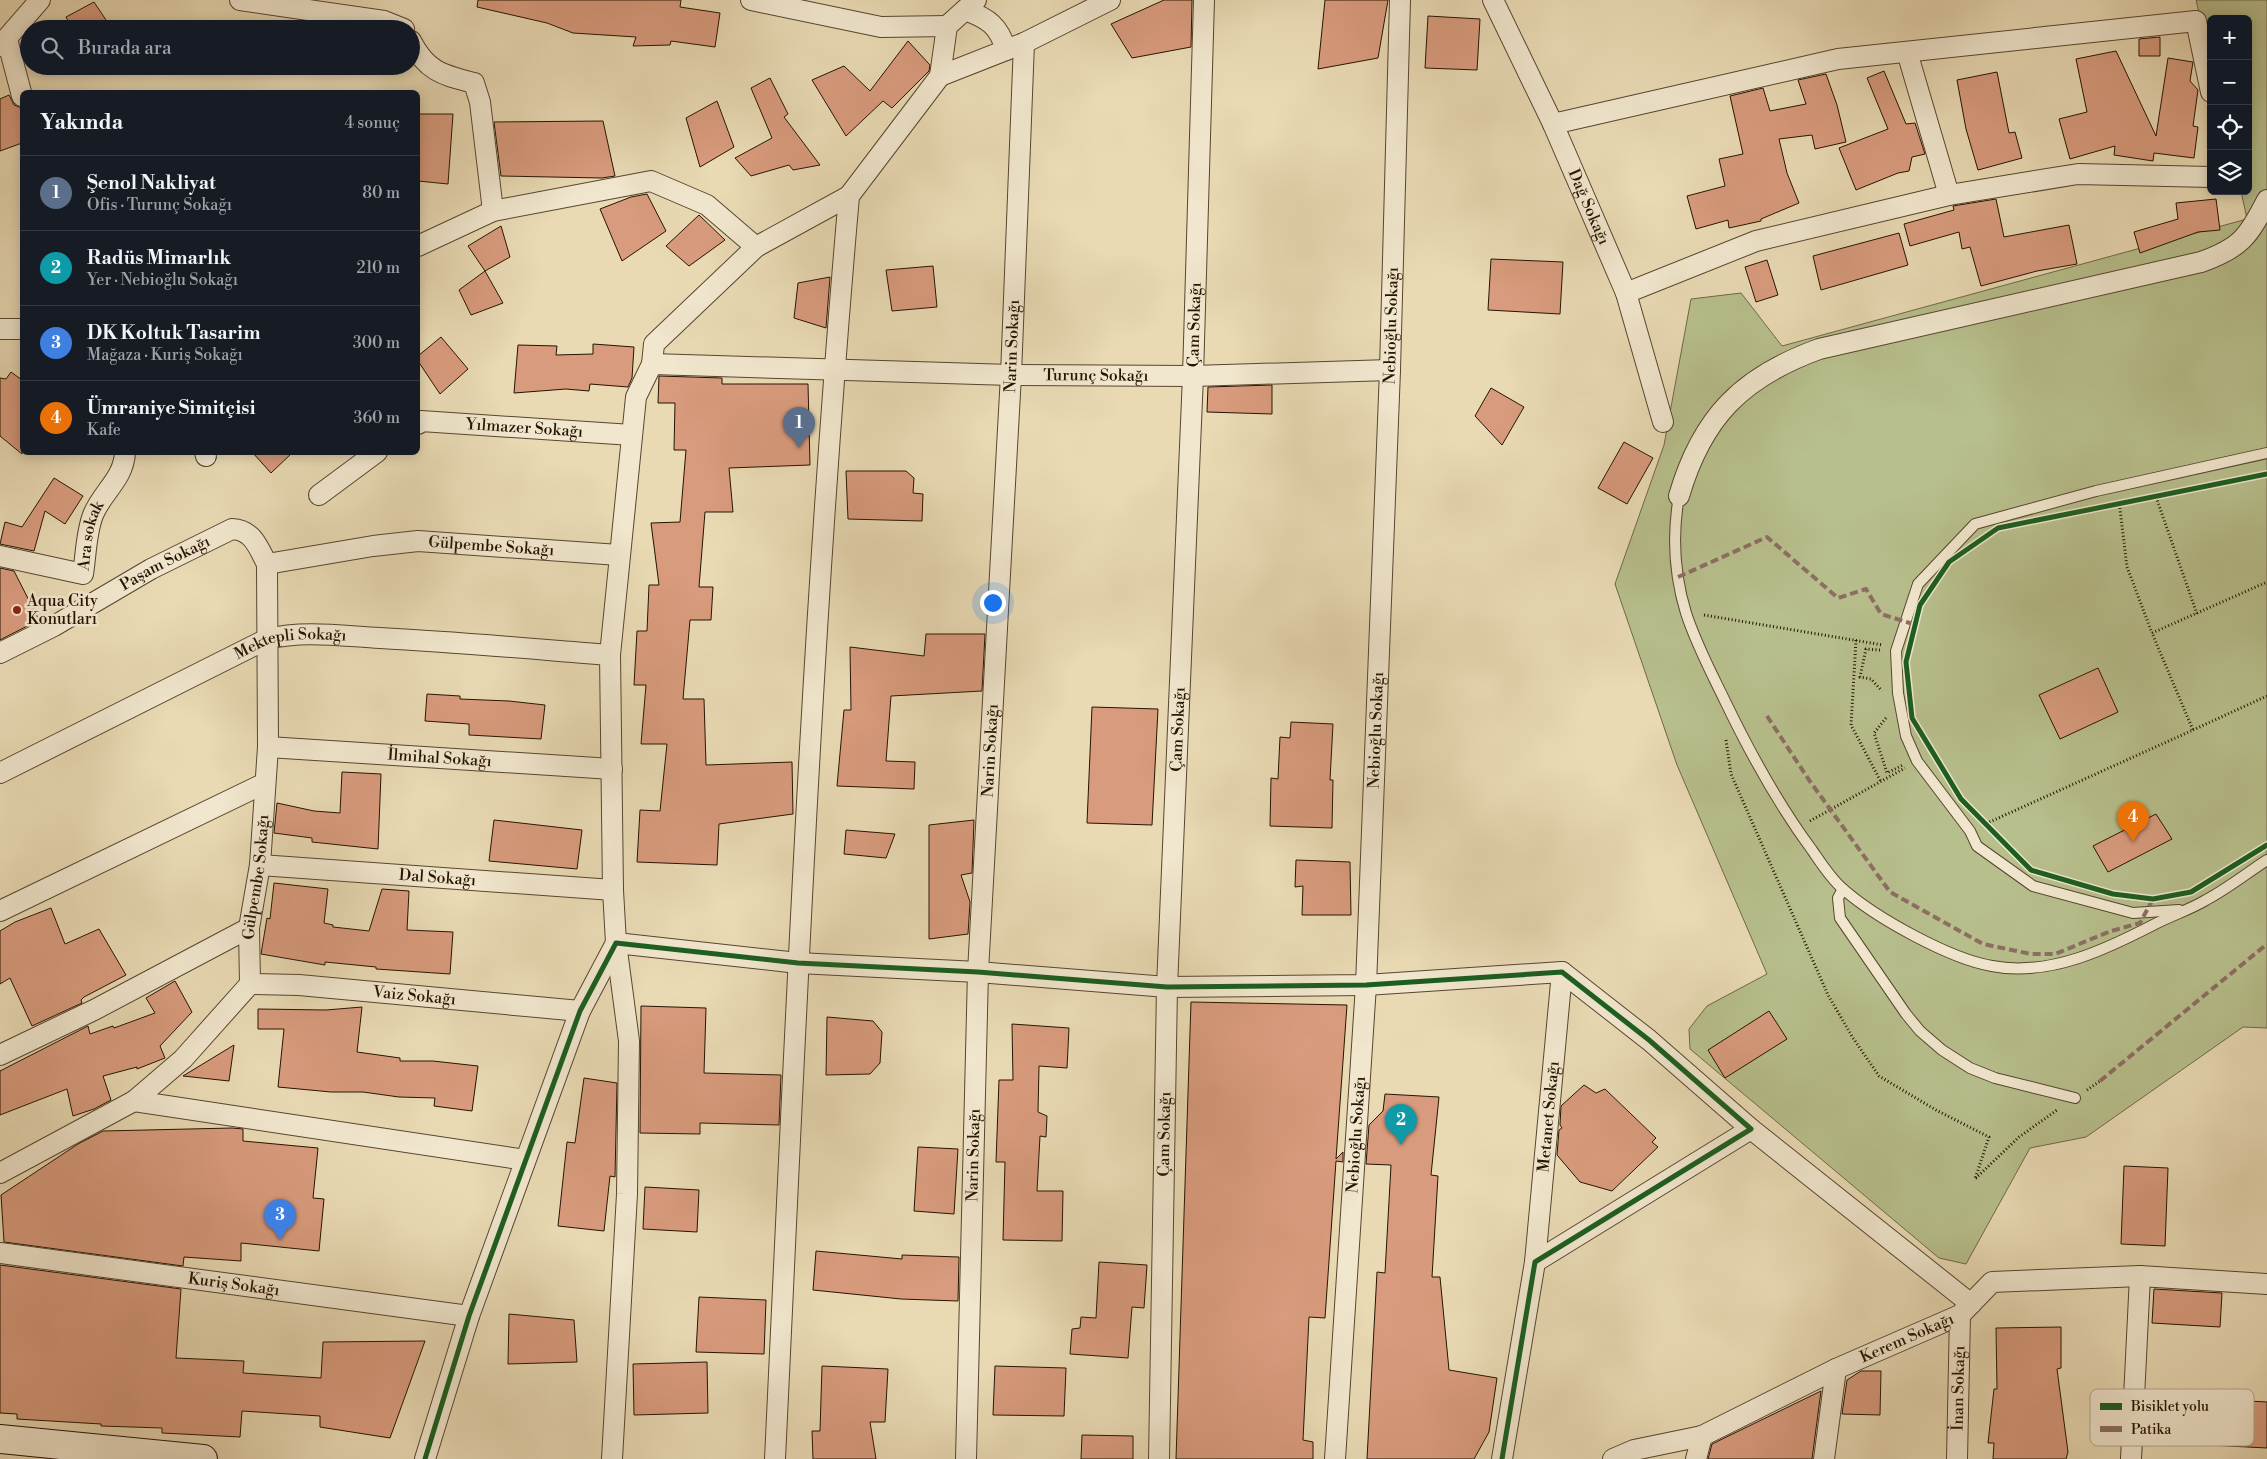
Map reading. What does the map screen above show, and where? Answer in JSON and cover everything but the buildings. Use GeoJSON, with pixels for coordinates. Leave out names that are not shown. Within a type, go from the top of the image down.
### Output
{"type":"FeatureCollection","features":[{"type":"Feature","properties":{"kind":"main road"},"geometry":{"type":"LineString","coordinates":[[0,1438],[152,1456],[204,1459]]}},
{"type":"Feature","properties":{"kind":"street"},"geometry":{"type":"LineString","coordinates":[[23,20],[40,0]]}},
{"type":"Feature","properties":{"kind":"street"},"geometry":{"type":"LineString","coordinates":[[240,0],[377,20]]}},
{"type":"Feature","properties":{"kind":"street"},"geometry":{"type":"LineString","coordinates":[[751,0],[882,27],[947,26]]}},
{"type":"Feature","properties":{"kind":"street"},"geometry":{"type":"LineString","coordinates":[[940,76],[1015,46],[1110,0]]}},
{"type":"Feature","properties":{"kind":"street","name":"Çam Sokağı"},"geometry":{"type":"LineString","coordinates":[[1159,1459],[1167,987],[1194,376],[1204,0]]}},
{"type":"Feature","properties":{"kind":"street","name":"Nebioğlu Sokağı"},"geometry":{"type":"LineString","coordinates":[[1335,1459],[1366,985],[1390,370],[1400,0]]}},
{"type":"Feature","properties":{"kind":"street","name":"Dağ Sokağı"},"geometry":{"type":"LineString","coordinates":[[1493,0],[1553,124],[1626,293],[1664,422]]}},
{"type":"Feature","properties":{"kind":"street"},"geometry":{"type":"LineString","coordinates":[[612,1459],[627,1194],[628,1041],[616,943],[613,890],[610,655],[636,397],[652,364],[654,344],[756,247],[849,196],[940,76],[947,26],[970,5],[1015,46]]}},
{"type":"Feature","properties":{"kind":"street"},"geometry":{"type":"LineString","coordinates":[[1553,124],[1838,59],[2196,21],[2207,73]]}},
{"type":"Feature","properties":{"kind":"street"},"geometry":{"type":"LineString","coordinates":[[20,23],[3,43],[20,90]]}},
{"type":"Feature","properties":{"kind":"street","name":"Narin Sokağı"},"geometry":{"type":"LineString","coordinates":[[966,1459],[978,972],[1011,375],[1015,46]]}},
{"type":"Feature","properties":{"kind":"street"},"geometry":{"type":"LineString","coordinates":[[1907,52],[1948,195]]}},
{"type":"Feature","properties":{"kind":"street"},"geometry":{"type":"LineString","coordinates":[[420,58],[443,75],[474,83],[480,102],[493,211]]}},
{"type":"Feature","properties":{"kind":"street"},"geometry":{"type":"LineString","coordinates":[[1626,293],[1756,241],[1948,195],[2078,174],[2207,177]]}},
{"type":"Feature","properties":{"kind":"street"},"geometry":{"type":"LineString","coordinates":[[420,245],[493,211],[651,181],[707,205],[756,247]]}},
{"type":"Feature","properties":{"kind":"street"},"geometry":{"type":"LineString","coordinates":[[775,1459],[798,963],[834,369],[849,196]]}},
{"type":"Feature","properties":{"kind":"street"},"geometry":{"type":"LineString","coordinates":[[1679,496],[1687,469],[1700,442],[1724,408],[1752,382],[1786,361],[1819,349],[2201,262],[2224,254],[2239,244],[2252,229],[2267,200]]}},
{"type":"Feature","properties":{"kind":"street"},"geometry":{"type":"LineString","coordinates":[[0,329],[20,329]]}},
{"type":"Feature","properties":{"kind":"street","name":"Turunç Sokağı"},"geometry":{"type":"LineString","coordinates":[[652,364],[1011,375],[1194,376],[1390,370]]}},
{"type":"Feature","properties":{"kind":"street","name":"Yılmazer Sokağı"},"geometry":{"type":"LineString","coordinates":[[420,422],[632,435]]}},
{"type":"Feature","properties":{"kind":"street","name":"Ara sokak"},"geometry":{"type":"LineString","coordinates":[[0,556],[83,574],[93,514],[124,467],[125,455]]}},
{"type":"Feature","properties":{"kind":"street"},"geometry":{"type":"LineString","coordinates":[[319,495],[374,455]]}},
{"type":"Feature","properties":{"kind":"street","name":"Paşam Sokağı"},"geometry":{"type":"LineString","coordinates":[[0,653],[151,570],[232,529],[248,533],[267,564]]}},
{"type":"Feature","properties":{"kind":"street","name":"Gülpembe Sokağı"},"geometry":{"type":"LineString","coordinates":[[250,984],[249,928],[260,865],[268,747],[267,564],[373,546],[418,541],[619,555]]}},
{"type":"Feature","properties":{"kind":"street"},"geometry":{"type":"LineString","coordinates":[[83,574],[99,600]]}},
{"type":"Feature","properties":{"kind":"street","name":"Mektepli Sokağı"},"geometry":{"type":"LineString","coordinates":[[0,773],[267,639],[285,635],[307,634],[412,639],[610,655]]}},
{"type":"Feature","properties":{"kind":"street","name":"İlmihal Sokağı"},"geometry":{"type":"LineString","coordinates":[[268,747],[612,769]]}},
{"type":"Feature","properties":{"kind":"street"},"geometry":{"type":"LineString","coordinates":[[0,911],[265,783]]}},
{"type":"Feature","properties":{"kind":"street","name":"Dal Sokağı"},"geometry":{"type":"LineString","coordinates":[[260,865],[613,890]]}},
{"type":"Feature","properties":{"kind":"street"},"geometry":{"type":"LineString","coordinates":[[0,1054],[94,1010],[249,928]]}},
{"type":"Feature","properties":{"kind":"street"},"geometry":{"type":"LineString","coordinates":[[616,943],[798,963],[978,972],[1167,987],[1366,985],[1562,972],[1649,1040],[1965,1310]]}},
{"type":"Feature","properties":{"kind":"street"},"geometry":{"type":"LineString","coordinates":[[425,1459],[469,1316],[580,1011],[616,943]]}},
{"type":"Feature","properties":{"kind":"street","name":"Metanet Sokağı"},"geometry":{"type":"LineString","coordinates":[[1502,1459],[1535,1262],[1562,972]]}},
{"type":"Feature","properties":{"kind":"street"},"geometry":{"type":"LineString","coordinates":[[0,1173],[134,1101],[183,1059],[250,984]]}},
{"type":"Feature","properties":{"kind":"street","name":"Vaiz Sokağı"},"geometry":{"type":"LineString","coordinates":[[250,984],[298,985],[580,1011]]}},
{"type":"Feature","properties":{"kind":"street"},"geometry":{"type":"LineString","coordinates":[[134,1101],[525,1160]]}},
{"type":"Feature","properties":{"kind":"street"},"geometry":{"type":"LineString","coordinates":[[1535,1262],[1751,1129]]}},
{"type":"Feature","properties":{"kind":"street","name":"Kuriş Sokağı"},"geometry":{"type":"LineString","coordinates":[[0,1253],[469,1316]]}},
{"type":"Feature","properties":{"kind":"street"},"geometry":{"type":"LineString","coordinates":[[2134,1389],[2140,1276]]}},
{"type":"Feature","properties":{"kind":"street","name":"Kerem Sokağı"},"geometry":{"type":"LineString","coordinates":[[1612,1459],[1634,1450],[1702,1436],[1836,1369],[1965,1310],[1992,1282],[2140,1276],[2267,1284]]}},
{"type":"Feature","properties":{"kind":"street","name":"İnan Sokağı"},"geometry":{"type":"LineString","coordinates":[[1958,1459],[1965,1310]]}},
{"type":"Feature","properties":{"kind":"street"},"geometry":{"type":"LineString","coordinates":[[1824,1459],[1836,1369]]}},
{"type":"Feature","properties":{"kind":"street"},"geometry":{"type":"LineString","coordinates":[[1696,1459],[1702,1436]]}},
{"type":"Feature","properties":{"kind":"street"},"geometry":{"type":"LineString","coordinates":[[2131,1459],[2132,1446]]}},
{"type":"Feature","properties":{"kind":"lane"},"geometry":{"type":"LineString","coordinates":[[2183,910],[2133,913],[2033,886],[1977,846],[1970,831],[1917,761],[1906,736],[1898,693],[1896,651],[1918,584],[1975,524],[2150,479],[2267,453]]}},
{"type":"Feature","properties":{"kind":"lane"},"geometry":{"type":"LineString","coordinates":[[1679,496],[1673,544],[1686,612],[1696,641],[1741,733],[1796,828],[1843,889],[1905,930],[1960,957],[1993,966],[2049,965],[2079,959],[2111,947],[2206,900],[2267,860]]}},
{"type":"Feature","properties":{"kind":"lane"},"geometry":{"type":"LineString","coordinates":[[1843,889],[1838,898],[1840,918],[1906,1014],[1920,1031],[1942,1050],[1970,1068],[1995,1078],[2075,1098]]}},
{"type":"Feature","properties":{"kind":"path"},"geometry":{"type":"LineString","coordinates":[[2150,479],[2197,614]]}},
{"type":"Feature","properties":{"kind":"path"},"geometry":{"type":"LineString","coordinates":[[2118,487],[2128,568],[2152,633],[2193,730]]}},
{"type":"Feature","properties":{"kind":"path"},"geometry":{"type":"LineString","coordinates":[[2147,498],[2166,495]]}},
{"type":"Feature","properties":{"kind":"path"},"geometry":{"type":"LineString","coordinates":[[2110,506],[2129,502]]}},
{"type":"Feature","properties":{"kind":"path"},"geometry":{"type":"LineString","coordinates":[[2152,633],[2267,583]]}},
{"type":"Feature","properties":{"kind":"path"},"geometry":{"type":"LineString","coordinates":[[1686,612],[1856,640],[1851,725],[1881,782],[1796,828]]}},
{"type":"Feature","properties":{"kind":"path"},"geometry":{"type":"LineString","coordinates":[[1970,831],[2267,696]]}},
{"type":"Feature","properties":{"kind":"path"},"geometry":{"type":"LineString","coordinates":[[1979,818],[1992,831]]}},
{"type":"Feature","properties":{"kind":"green space"},"geometry":{"type":"Polygon","coordinates":[[[2196,0],[2267,0],[2267,1028],[2243,1027],[2086,1137],[2030,1148],[1966,1264],[1939,1258],[1690,1049],[1689,1029],[1707,1006],[1767,974],[1677,765],[1615,584],[1664,445],[1691,299],[1741,293],[1782,346],[2247,219],[2242,195],[2252,195],[2252,15],[2207,15],[2207,46],[2196,0]]]}},
{"type":"Feature","properties":{"kind":"marked path"},"geometry":{"type":"LineString","coordinates":[[1678,577],[1767,537],[1838,598],[1866,589],[1881,614],[1916,625]]}},
{"type":"Feature","properties":{"kind":"marked path"},"geometry":{"type":"LineString","coordinates":[[1767,716],[1809,780],[1890,892],[1983,944],[2031,954],[2055,954],[2111,931],[2140,923],[2153,899]]}},
{"type":"Feature","properties":{"kind":"marked path"},"geometry":{"type":"LineString","coordinates":[[2100,1081],[2267,944]]}},
{"type":"Feature","properties":{"kind":"cycle path"},"geometry":{"type":"LineString","coordinates":[[2267,474],[1998,528],[1949,562],[1920,605],[1906,662],[1912,718],[1961,799],[2031,870],[2113,894],[2153,899],[2191,892],[2267,845]]}},
{"type":"Feature","properties":{"kind":"cycle path"},"geometry":{"type":"LineString","coordinates":[[425,1459],[469,1316],[580,1011],[616,943],[798,963],[978,972],[1167,987],[1366,985],[1562,972],[1649,1040],[1751,1129],[1535,1262],[1502,1459]]}},
{"type":"Feature","properties":{"kind":"place","name":"Şenol Nakliyat"},"geometry":{"type":"Point","coordinates":[799,448]}},
{"type":"Feature","properties":{"kind":"place","name":"Aqua City Konutları"},"geometry":{"type":"Point","coordinates":[17,610]}},
{"type":"Feature","properties":{"kind":"place","name":"Ümraniye Simitçisi"},"geometry":{"type":"Point","coordinates":[2133,842]}},
{"type":"Feature","properties":{"kind":"place","name":"Radüs Mimarlık"},"geometry":{"type":"Point","coordinates":[1401,1145]}},
{"type":"Feature","properties":{"kind":"place","name":"DK Koltuk Tasarim"},"geometry":{"type":"Point","coordinates":[280,1240]}}]}
